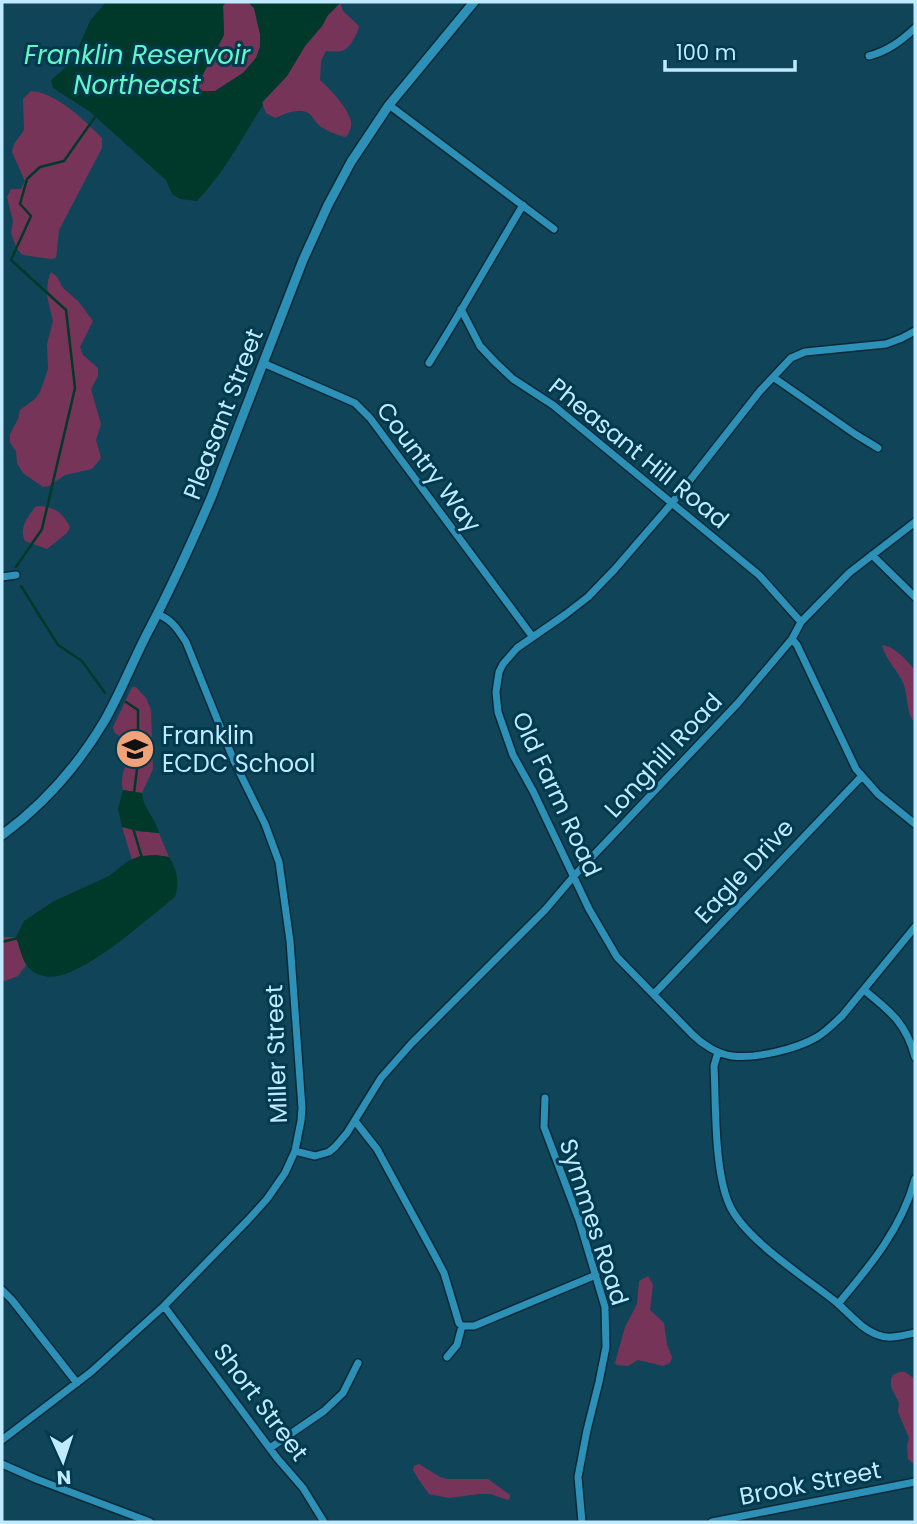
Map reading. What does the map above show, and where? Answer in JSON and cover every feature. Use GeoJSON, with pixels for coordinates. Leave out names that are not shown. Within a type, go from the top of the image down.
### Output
{"type":"FeatureCollection","features":[{"type":"Feature","properties":{"kind":"street","name":"Pleasant Street"},"geometry":{"type":"LineString","coordinates":[[2,835],[31,811],[80,757],[107,717],[211,498],[303,260],[328,205],[351,162],[389,106],[474,2]]}},
{"type":"Feature","properties":{"kind":"street"},"geometry":{"type":"LineString","coordinates":[[869,56],[884,52],[915,28]]}},
{"type":"Feature","properties":{"kind":"street"},"geometry":{"type":"LineString","coordinates":[[389,106],[554,229]]}},
{"type":"Feature","properties":{"kind":"street"},"geometry":{"type":"LineString","coordinates":[[429,363],[523,205]]}},
{"type":"Feature","properties":{"kind":"street","name":"Pheasant Hill Road"},"geometry":{"type":"LineString","coordinates":[[461,309],[480,346],[504,370],[553,405],[759,575],[801,622]]}},
{"type":"Feature","properties":{"kind":"street","name":"Old Farm Road"},"geometry":{"type":"LineString","coordinates":[[718,1052],[700,1041],[617,957],[589,909],[513,755],[498,712],[496,692],[499,672],[509,656],[532,636],[588,597],[672,503],[791,358],[805,352],[886,344],[915,331]]}},
{"type":"Feature","properties":{"kind":"street","name":"Country Way"},"geometry":{"type":"LineString","coordinates":[[263,363],[355,403],[370,418],[532,636]]}},
{"type":"Feature","properties":{"kind":"street"},"geometry":{"type":"LineString","coordinates":[[773,377],[878,447]]}},
{"type":"Feature","properties":{"kind":"street","name":"Longhill Road"},"geometry":{"type":"LineString","coordinates":[[295,1151],[315,1156],[330,1152],[340,1143],[381,1078],[545,910],[738,703],[792,639],[801,622],[849,573],[915,522]]}},
{"type":"Feature","properties":{"kind":"street"},"geometry":{"type":"LineString","coordinates":[[872,555],[915,597]]}},
{"type":"Feature","properties":{"kind":"street"},"geometry":{"type":"LineString","coordinates":[[2,577],[16,575]]}},
{"type":"Feature","properties":{"kind":"street","name":"Miller Street"},"geometry":{"type":"LineString","coordinates":[[2,1440],[91,1372],[164,1306],[248,1220],[285,1173],[295,1151],[301,1121],[290,941],[279,862],[265,824],[234,761],[186,642],[169,619],[158,614]]}},
{"type":"Feature","properties":{"kind":"street"},"geometry":{"type":"LineString","coordinates":[[792,639],[856,769],[878,794],[915,824]]}},
{"type":"Feature","properties":{"kind":"street","name":"Eagle Drive"},"geometry":{"type":"LineString","coordinates":[[654,994],[862,776]]}},
{"type":"Feature","properties":{"kind":"street"},"geometry":{"type":"LineString","coordinates":[[913,1333],[894,1337],[880,1336],[861,1325],[743,1225],[730,1205],[723,1184],[714,1066],[718,1052],[733,1056],[779,1052],[816,1038],[830,1028],[864,990],[915,927]]}},
{"type":"Feature","properties":{"kind":"street"},"geometry":{"type":"LineString","coordinates":[[864,990],[898,1021],[910,1041],[915,1057]]}},
{"type":"Feature","properties":{"kind":"street","name":"Symmes Road"},"geometry":{"type":"LineString","coordinates":[[545,1098],[544,1127],[579,1220],[605,1307],[606,1347],[578,1477],[582,1522]]}},
{"type":"Feature","properties":{"kind":"street"},"geometry":{"type":"LineString","coordinates":[[355,1121],[377,1149],[444,1273],[460,1324],[457,1345],[447,1356]]}},
{"type":"Feature","properties":{"kind":"street"},"geometry":{"type":"LineString","coordinates":[[838,1304],[891,1235],[906,1206],[915,1179]]}},
{"type":"Feature","properties":{"kind":"street"},"geometry":{"type":"LineString","coordinates":[[460,1324],[474,1326],[596,1275]]}},
{"type":"Feature","properties":{"kind":"street"},"geometry":{"type":"LineString","coordinates":[[2,1290],[77,1383]]}},
{"type":"Feature","properties":{"kind":"street","name":"Short Street"},"geometry":{"type":"LineString","coordinates":[[164,1306],[303,1488],[324,1522]]}},
{"type":"Feature","properties":{"kind":"street"},"geometry":{"type":"LineString","coordinates":[[270,1448],[324,1411],[343,1392],[359,1363]]}},
{"type":"Feature","properties":{"kind":"street"},"geometry":{"type":"LineString","coordinates":[[2,1464],[150,1522]]}},
{"type":"Feature","properties":{"kind":"street","name":"Brook Street"},"geometry":{"type":"LineString","coordinates":[[712,1522],[915,1482]]}},
{"type":"Feature","properties":{"kind":"shaded area"},"geometry":{"type":"Polygon","coordinates":[[[226,2],[248,2],[254,8],[260,47],[256,58],[243,73],[215,91],[202,91],[197,86],[224,35],[223,6],[226,2]]]}},
{"type":"Feature","properties":{"kind":"shaded area"},"geometry":{"type":"Polygon","coordinates":[[[340,3],[343,11],[359,28],[347,48],[326,51],[321,61],[320,80],[349,116],[351,125],[346,137],[323,128],[304,111],[275,118],[266,113],[262,103],[287,76],[305,46],[340,3]]]}},
{"type":"Feature","properties":{"kind":"shaded area"},"geometry":{"type":"Polygon","coordinates":[[[31,91],[60,102],[102,138],[102,148],[59,230],[56,258],[51,259],[23,255],[17,249],[11,233],[13,221],[7,197],[11,189],[21,189],[25,181],[12,152],[24,130],[23,99],[31,91]]]}},
{"type":"Feature","properties":{"kind":"shaded area"},"geometry":{"type":"Polygon","coordinates":[[[51,272],[93,321],[80,347],[83,355],[98,368],[98,376],[91,389],[101,424],[96,440],[101,458],[92,469],[65,475],[43,487],[23,473],[17,463],[16,451],[10,443],[10,434],[20,410],[40,392],[48,369],[47,344],[53,321],[47,296],[51,272]]]}},
{"type":"Feature","properties":{"kind":"shaded area"},"geometry":{"type":"Polygon","coordinates":[[[35,507],[58,512],[70,527],[67,533],[47,549],[25,541],[23,536],[27,519],[35,507]]]}},
{"type":"Feature","properties":{"kind":"shaded area"},"geometry":{"type":"Polygon","coordinates":[[[882,645],[896,651],[915,670],[915,723],[909,710],[904,685],[882,645]]]}},
{"type":"Feature","properties":{"kind":"shaded area"},"geometry":{"type":"Polygon","coordinates":[[[132,687],[136,687],[146,698],[151,710],[153,769],[142,793],[123,790],[122,776],[133,755],[133,742],[123,739],[114,732],[113,727],[132,687]]]}},
{"type":"Feature","properties":{"kind":"shaded area"},"geometry":{"type":"Polygon","coordinates":[[[122,827],[159,833],[169,857],[150,856],[132,860],[122,827]]]}},
{"type":"Feature","properties":{"kind":"shaded area"},"geometry":{"type":"Polygon","coordinates":[[[2,937],[16,937],[26,965],[18,976],[2,982],[2,937]]]}},
{"type":"Feature","properties":{"kind":"shaded area"},"geometry":{"type":"Polygon","coordinates":[[[648,1276],[653,1285],[650,1310],[664,1323],[667,1345],[672,1357],[670,1363],[663,1366],[638,1360],[628,1366],[617,1365],[615,1363],[625,1327],[637,1304],[639,1281],[648,1276]]]}},
{"type":"Feature","properties":{"kind":"shaded area"},"geometry":{"type":"Polygon","coordinates":[[[905,1372],[915,1379],[915,1465],[908,1459],[909,1438],[898,1412],[899,1403],[891,1387],[893,1375],[905,1372]]]}},
{"type":"Feature","properties":{"kind":"shaded area"},"geometry":{"type":"Polygon","coordinates":[[[419,1464],[448,1479],[488,1479],[510,1495],[510,1498],[508,1500],[490,1494],[479,1494],[449,1498],[429,1494],[413,1470],[414,1466],[419,1464]]]}},
{"type":"Feature","properties":{"kind":"water","name":"Franklin Reservoir Northeast"},"geometry":{"type":"Polygon","coordinates":[[[106,2],[226,2],[223,6],[224,35],[197,85],[202,91],[215,91],[243,73],[256,58],[260,47],[260,34],[254,8],[248,2],[340,3],[305,46],[287,76],[262,102],[263,105],[232,155],[197,201],[180,199],[172,194],[166,180],[89,111],[53,88],[51,80],[72,62],[90,21],[106,2]]]}},
{"type":"Feature","properties":{"kind":"water"},"geometry":{"type":"Polygon","coordinates":[[[123,790],[142,793],[159,833],[122,827],[118,809],[123,790]]]}},
{"type":"Feature","properties":{"kind":"water"},"geometry":{"type":"Polygon","coordinates":[[[140,856],[169,857],[174,866],[177,876],[175,897],[102,954],[72,972],[48,977],[29,968],[16,937],[24,921],[54,901],[109,876],[128,861],[140,856]]]}},
{"type":"Feature","properties":{"kind":"waterway"},"geometry":{"type":"LineString","coordinates":[[16,567],[42,529],[75,388],[66,310],[11,260],[31,216],[20,204],[27,179],[40,167],[64,161],[95,117]]}},
{"type":"Feature","properties":{"kind":"waterway"},"geometry":{"type":"LineString","coordinates":[[21,586],[58,645],[82,661],[105,693]]}},
{"type":"Feature","properties":{"kind":"waterway"},"geometry":{"type":"LineString","coordinates":[[126,702],[138,710],[138,761],[134,793]]}},
{"type":"Feature","properties":{"kind":"waterway"},"geometry":{"type":"LineString","coordinates":[[133,828],[142,858]]}},
{"type":"Feature","properties":{"kind":"waterway"},"geometry":{"type":"LineString","coordinates":[[2,942],[18,938]]}},
{"type":"Feature","properties":{"kind":"place","name":"Franklin ECDC School"},"geometry":{"type":"Point","coordinates":[135,749]}}]}
